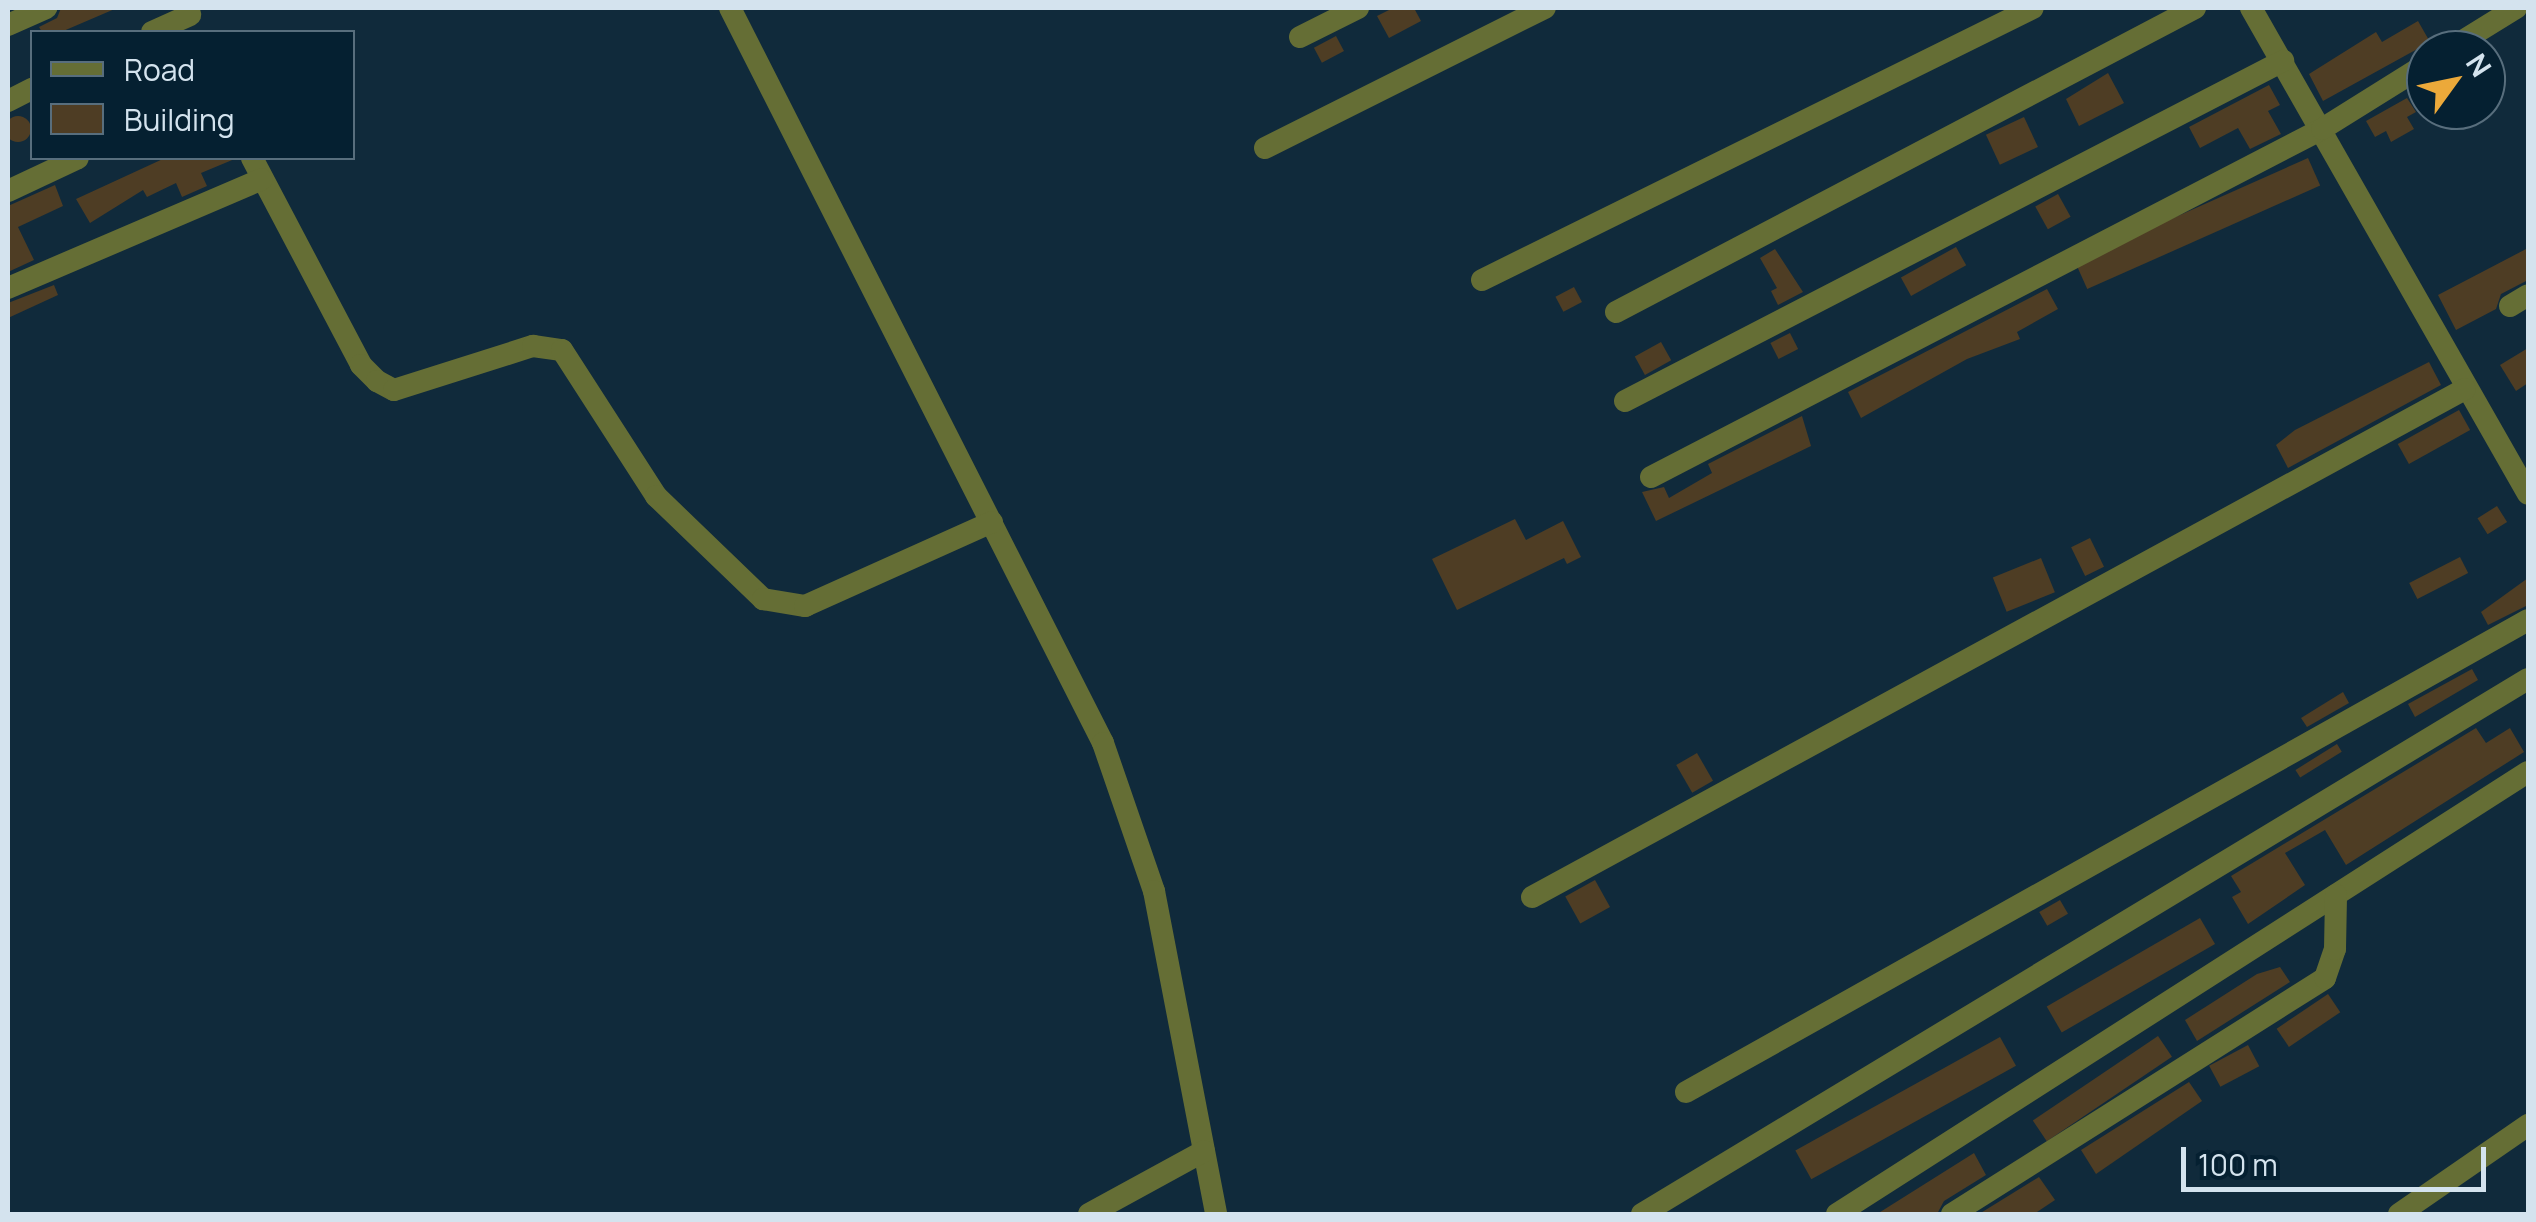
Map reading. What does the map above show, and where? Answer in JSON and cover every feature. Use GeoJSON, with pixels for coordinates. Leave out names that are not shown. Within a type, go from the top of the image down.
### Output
{"type":"FeatureCollection","features":[{"type":"Feature","properties":{"kind":"street"},"geometry":{"type":"LineString","coordinates":[[8,25],[46,8]]}},
{"type":"Feature","properties":{"kind":"street"},"geometry":{"type":"LineString","coordinates":[[730,8],[1103,743],[1154,892],[1216,1214]]}},
{"type":"Feature","properties":{"kind":"street"},"geometry":{"type":"LineString","coordinates":[[1300,37],[1358,8]]}},
{"type":"Feature","properties":{"kind":"street"},"geometry":{"type":"LineString","coordinates":[[1266,148],[1544,8]]}},
{"type":"Feature","properties":{"kind":"street"},"geometry":{"type":"LineString","coordinates":[[1482,280],[2032,8]]}},
{"type":"Feature","properties":{"kind":"street"},"geometry":{"type":"LineString","coordinates":[[1616,312],[2195,8]]}},
{"type":"Feature","properties":{"kind":"street"},"geometry":{"type":"LineString","coordinates":[[2250,8],[2528,494]]}},
{"type":"Feature","properties":{"kind":"street"},"geometry":{"type":"LineString","coordinates":[[2480,30],[2516,8]]}},
{"type":"Feature","properties":{"kind":"street"},"geometry":{"type":"LineString","coordinates":[[158,30],[191,18]]}},
{"type":"Feature","properties":{"kind":"street"},"geometry":{"type":"LineString","coordinates":[[1625,402],[2283,61]]}},
{"type":"Feature","properties":{"kind":"street"},"geometry":{"type":"LineString","coordinates":[[1650,477],[2322,128],[2406,76]]}},
{"type":"Feature","properties":{"kind":"street"},"geometry":{"type":"LineString","coordinates":[[8,191],[74,160]]}},
{"type":"Feature","properties":{"kind":"street"},"geometry":{"type":"LineString","coordinates":[[253,160],[360,365],[377,381],[394,390],[533,346],[562,350],[656,496],[763,598],[805,606],[992,522]]}},
{"type":"Feature","properties":{"kind":"street"},"geometry":{"type":"LineString","coordinates":[[8,288],[262,179]]}},
{"type":"Feature","properties":{"kind":"street"},"geometry":{"type":"LineString","coordinates":[[1532,897],[2465,389]]}},
{"type":"Feature","properties":{"kind":"street"},"geometry":{"type":"LineString","coordinates":[[1686,1092],[2528,620]]}},
{"type":"Feature","properties":{"kind":"street"},"geometry":{"type":"LineString","coordinates":[[1642,1214],[2528,679]]}},
{"type":"Feature","properties":{"kind":"street"},"geometry":{"type":"LineString","coordinates":[[1837,1214],[2528,772]]}},
{"type":"Feature","properties":{"kind":"street"},"geometry":{"type":"LineString","coordinates":[[1952,1214],[2326,978],[2334,950],[2336,895]]}},
{"type":"Feature","properties":{"kind":"street"},"geometry":{"type":"LineString","coordinates":[[2398,1214],[2528,1125]]}},
{"type":"Feature","properties":{"kind":"street"},"geometry":{"type":"LineString","coordinates":[[1089,1214],[1204,1152]]}},
{"type":"Feature","properties":{"kind":"building"},"geometry":{"type":"Polygon","coordinates":[[[61,8],[117,8],[66,30],[41,30],[39,27],[57,18],[61,8]]]}},
{"type":"Feature","properties":{"kind":"building"},"geometry":{"type":"Polygon","coordinates":[[[1393,8],[1414,8],[1421,21],[1389,38],[1377,16],[1393,8]]]}},
{"type":"Feature","properties":{"kind":"building"},"geometry":{"type":"Polygon","coordinates":[[[2418,21],[2423,30],[2406,30],[2406,55],[2323,101],[2309,74],[2376,32],[2382,42],[2418,21]]]}},
{"type":"Feature","properties":{"kind":"building"},"geometry":{"type":"Polygon","coordinates":[[[1336,36],[1344,51],[1322,63],[1314,48],[1336,36]]]}},
{"type":"Feature","properties":{"kind":"building"},"geometry":{"type":"Polygon","coordinates":[[[2108,73],[2124,103],[2079,126],[2066,99],[2108,73]]]}},
{"type":"Feature","properties":{"kind":"building"},"geometry":{"type":"Polygon","coordinates":[[[2269,85],[2280,105],[2268,111],[2281,134],[2250,149],[2238,128],[2200,148],[2189,127],[2269,85]]]}},
{"type":"Feature","properties":{"kind":"building"},"geometry":{"type":"Polygon","coordinates":[[[2406,99],[2406,130],[2412,130],[2391,142],[2386,131],[2375,137],[2366,121],[2406,99]]]}},
{"type":"Feature","properties":{"kind":"building"},"geometry":{"type":"Polygon","coordinates":[[[18,116],[27,120],[27,138],[18,142],[9,138],[5,129],[9,120],[18,116]]]}},
{"type":"Feature","properties":{"kind":"building"},"geometry":{"type":"Polygon","coordinates":[[[2024,117],[2038,147],[2000,165],[1986,135],[2024,117]]]}},
{"type":"Feature","properties":{"kind":"building"},"geometry":{"type":"Polygon","coordinates":[[[2308,158],[2320,185],[2087,289],[2075,262],[2308,158]]]}},
{"type":"Feature","properties":{"kind":"building"},"geometry":{"type":"Polygon","coordinates":[[[161,160],[232,160],[201,173],[207,186],[182,197],[176,183],[147,197],[143,190],[90,223],[76,199],[161,160]]]}},
{"type":"Feature","properties":{"kind":"building"},"geometry":{"type":"Polygon","coordinates":[[[55,185],[63,206],[18,227],[34,260],[8,272],[8,206],[55,185]]]}},
{"type":"Feature","properties":{"kind":"building"},"geometry":{"type":"Polygon","coordinates":[[[2058,194],[2071,217],[2048,229],[2035,207],[2058,194]]]}},
{"type":"Feature","properties":{"kind":"building"},"geometry":{"type":"Polygon","coordinates":[[[1956,247],[1966,265],[1911,296],[1901,278],[1956,247]]]}},
{"type":"Feature","properties":{"kind":"building"},"geometry":{"type":"Polygon","coordinates":[[[2528,248],[2528,280],[2501,294],[2496,309],[2456,330],[2438,295],[2528,248]]]}},
{"type":"Feature","properties":{"kind":"building"},"geometry":{"type":"Polygon","coordinates":[[[1775,249],[1803,292],[1778,305],[1771,291],[1777,288],[1760,258],[1775,249]]]}},
{"type":"Feature","properties":{"kind":"building"},"geometry":{"type":"Polygon","coordinates":[[[54,285],[58,295],[8,318],[8,303],[54,285]]]}},
{"type":"Feature","properties":{"kind":"building"},"geometry":{"type":"Polygon","coordinates":[[[1574,287],[1582,302],[1563,312],[1555,297],[1574,287]]]}},
{"type":"Feature","properties":{"kind":"building"},"geometry":{"type":"Polygon","coordinates":[[[2047,289],[2058,309],[2017,332],[2020,339],[1967,359],[1861,418],[1848,392],[2047,289]]]}},
{"type":"Feature","properties":{"kind":"building"},"geometry":{"type":"Polygon","coordinates":[[[1790,333],[1798,349],[1779,359],[1770,343],[1790,333]]]}},
{"type":"Feature","properties":{"kind":"building"},"geometry":{"type":"Polygon","coordinates":[[[1661,342],[1671,360],[1645,375],[1635,357],[1661,342]]]}},
{"type":"Feature","properties":{"kind":"building"},"geometry":{"type":"Polygon","coordinates":[[[2528,348],[2528,383],[2516,391],[2500,365],[2528,348]]]}},
{"type":"Feature","properties":{"kind":"building"},"geometry":{"type":"Polygon","coordinates":[[[2429,362],[2441,385],[2288,468],[2276,445],[2295,430],[2429,362]]]}},
{"type":"Feature","properties":{"kind":"building"},"geometry":{"type":"Polygon","coordinates":[[[2459,410],[2470,430],[2409,464],[2398,444],[2459,410]]]}},
{"type":"Feature","properties":{"kind":"building"},"geometry":{"type":"Polygon","coordinates":[[[1802,416],[1811,446],[1656,521],[1642,492],[1664,487],[1669,498],[1712,473],[1708,464],[1802,416]]]}},
{"type":"Feature","properties":{"kind":"building"},"geometry":{"type":"Polygon","coordinates":[[[2497,506],[2507,522],[2488,534],[2477,518],[2497,506]]]}},
{"type":"Feature","properties":{"kind":"building"},"geometry":{"type":"Polygon","coordinates":[[[1515,519],[1526,540],[1563,521],[1581,557],[1567,564],[1564,558],[1457,610],[1432,559],[1515,519]]]}},
{"type":"Feature","properties":{"kind":"building"},"geometry":{"type":"Polygon","coordinates":[[[2090,538],[2104,567],[2085,576],[2071,547],[2090,538]]]}},
{"type":"Feature","properties":{"kind":"building"},"geometry":{"type":"Polygon","coordinates":[[[2460,557],[2468,573],[2417,599],[2409,583],[2460,557]]]}},
{"type":"Feature","properties":{"kind":"building"},"geometry":{"type":"Polygon","coordinates":[[[2041,558],[2055,592],[2007,612],[1993,577],[2041,558]]]}},
{"type":"Feature","properties":{"kind":"building"},"geometry":{"type":"Polygon","coordinates":[[[2528,578],[2528,605],[2488,625],[2481,612],[2528,578]]]}},
{"type":"Feature","properties":{"kind":"building"},"geometry":{"type":"Polygon","coordinates":[[[2472,669],[2478,680],[2415,717],[2408,704],[2472,669]]]}},
{"type":"Feature","properties":{"kind":"building"},"geometry":{"type":"Polygon","coordinates":[[[2343,692],[2349,703],[2307,727],[2301,718],[2343,692]]]}},
{"type":"Feature","properties":{"kind":"building"},"geometry":{"type":"Polygon","coordinates":[[[2476,728],[2486,743],[2510,728],[2524,752],[2346,865],[2325,830],[2285,853],[2305,885],[2248,924],[2232,897],[2241,892],[2231,876],[2476,728]]]}},
{"type":"Feature","properties":{"kind":"building"},"geometry":{"type":"Polygon","coordinates":[[[2337,744],[2342,752],[2300,778],[2295,770],[2337,744]]]}},
{"type":"Feature","properties":{"kind":"building"},"geometry":{"type":"Polygon","coordinates":[[[1697,753],[1713,781],[1692,793],[1676,765],[1697,753]]]}},
{"type":"Feature","properties":{"kind":"building"},"geometry":{"type":"Polygon","coordinates":[[[1595,880],[1610,907],[1580,924],[1565,896],[1595,880]]]}},
{"type":"Feature","properties":{"kind":"building"},"geometry":{"type":"Polygon","coordinates":[[[2060,900],[2068,914],[2047,926],[2039,912],[2060,900]]]}},
{"type":"Feature","properties":{"kind":"building"},"geometry":{"type":"Polygon","coordinates":[[[2200,918],[2215,944],[2062,1032],[2047,1006],[2200,918]]]}},
{"type":"Feature","properties":{"kind":"building"},"geometry":{"type":"Polygon","coordinates":[[[2280,967],[2290,982],[2197,1041],[2185,1020],[2257,974],[2280,967]]]}},
{"type":"Feature","properties":{"kind":"building"},"geometry":{"type":"Polygon","coordinates":[[[2328,994],[2340,1012],[2289,1047],[2277,1029],[2328,994]]]}},
{"type":"Feature","properties":{"kind":"building"},"geometry":{"type":"Polygon","coordinates":[[[2158,1036],[2172,1057],[2047,1141],[2033,1120],[2158,1036]]]}},
{"type":"Feature","properties":{"kind":"building"},"geometry":{"type":"Polygon","coordinates":[[[2000,1037],[2016,1066],[1811,1179],[1795,1150],[2000,1037]]]}},
{"type":"Feature","properties":{"kind":"building"},"geometry":{"type":"Polygon","coordinates":[[[2248,1045],[2259,1066],[2220,1087],[2209,1066],[2248,1045]]]}},
{"type":"Feature","properties":{"kind":"building"},"geometry":{"type":"Polygon","coordinates":[[[2189,1082],[2202,1101],[2096,1174],[2081,1150],[2189,1082]]]}},
{"type":"Feature","properties":{"kind":"building"},"geometry":{"type":"Polygon","coordinates":[[[1974,1153],[1986,1175],[1944,1201],[1937,1214],[1877,1214],[1974,1153]]]}},
{"type":"Feature","properties":{"kind":"building"},"geometry":{"type":"Polygon","coordinates":[[[2039,1177],[2055,1200],[2034,1214],[1979,1214],[2039,1177]]]}}]}
